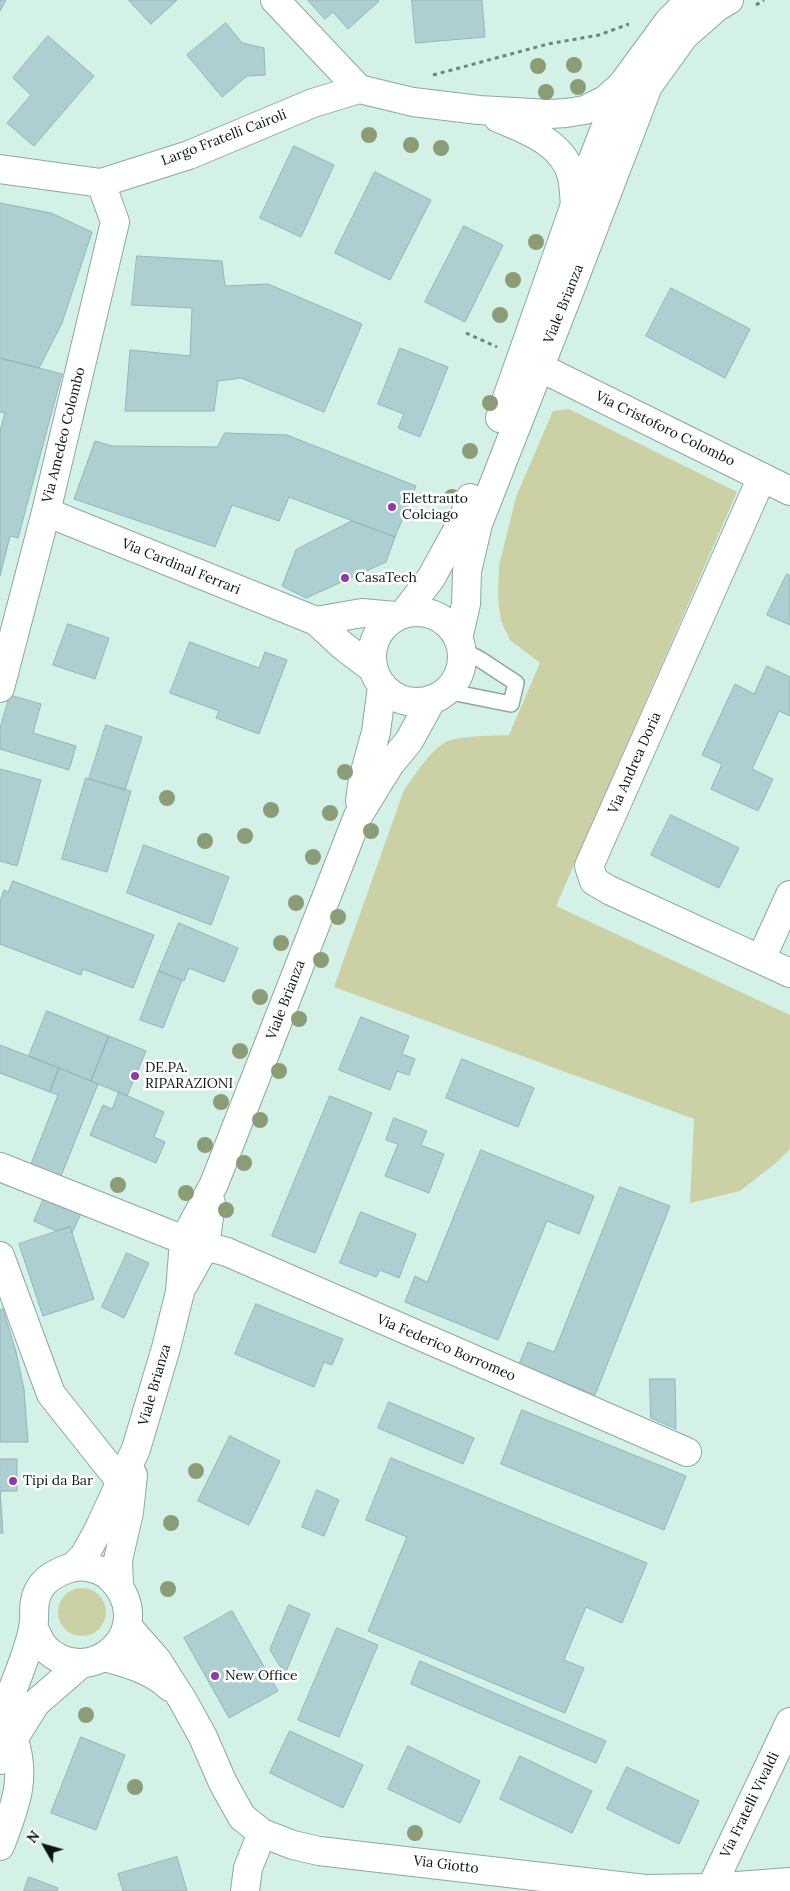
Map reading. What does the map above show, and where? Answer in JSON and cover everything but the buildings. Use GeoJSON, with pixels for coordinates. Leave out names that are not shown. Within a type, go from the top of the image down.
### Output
{"type":"FeatureCollection","features":[{"type":"Feature","properties":{"kind":"street"},"geometry":{"type":"LineString","coordinates":[[275,0],[359,89],[413,102],[479,110],[566,113],[585,110],[605,100],[622,85]]}},
{"type":"Feature","properties":{"kind":"street","name":"Viale Brianza"},"geometry":{"type":"LineString","coordinates":[[358,816],[363,778],[376,732],[377,678],[375,638],[400,614],[431,578],[462,520],[575,205],[622,85],[669,21],[690,0]]}},
{"type":"Feature","properties":{"kind":"street","name":"Viale Brianza"},"geometry":{"type":"LineString","coordinates":[[5,1741],[33,1628],[32,1607],[40,1588],[54,1574],[73,1567],[84,1556],[136,1449],[166,1348],[194,1243],[214,1184],[358,816],[390,764],[409,741],[439,695],[456,679],[461,665],[460,644],[466,604],[467,571],[478,524],[648,86],[684,36],[717,7],[729,0]]}},
{"type":"Feature","properties":{"kind":"street","name":"Largo Fratelli Cairoli"},"geometry":{"type":"LineString","coordinates":[[0,169],[101,183],[189,155],[313,103],[359,89]]}},
{"type":"Feature","properties":{"kind":"street"},"geometry":{"type":"LineString","coordinates":[[479,110],[527,130],[545,140],[557,150],[564,158],[572,177],[575,205]]}},
{"type":"Feature","properties":{"kind":"street","name":"Via Amedeo Colombo"},"geometry":{"type":"LineString","coordinates":[[0,688],[46,512],[115,222],[101,183]]}},
{"type":"Feature","properties":{"kind":"street","name":"Via Cristoforo Colombo"},"geometry":{"type":"LineString","coordinates":[[539,367],[790,491]]}},
{"type":"Feature","properties":{"kind":"street","name":"Via Andrea Doria"},"geometry":{"type":"LineString","coordinates":[[762,477],[589,866],[594,881],[609,890],[790,973]]}},
{"type":"Feature","properties":{"kind":"street","name":"Via Cardinal Ferrari"},"geometry":{"type":"LineString","coordinates":[[46,512],[316,621],[377,678]]}},
{"type":"Feature","properties":{"kind":"street"},"geometry":{"type":"LineString","coordinates":[[316,621],[362,613],[400,614],[418,611],[442,619],[452,628],[460,644]]}},
{"type":"Feature","properties":{"kind":"street"},"geometry":{"type":"LineString","coordinates":[[377,678],[393,696],[406,701],[419,702],[439,695]]}},
{"type":"Feature","properties":{"kind":"street"},"geometry":{"type":"LineString","coordinates":[[761,960],[790,894]]}},
{"type":"Feature","properties":{"kind":"street","name":"Via Federico Borromeo"},"geometry":{"type":"LineString","coordinates":[[0,1167],[194,1243],[227,1252],[687,1452]]}},
{"type":"Feature","properties":{"kind":"street"},"geometry":{"type":"LineString","coordinates":[[0,1256],[51,1394],[121,1482]]}},
{"type":"Feature","properties":{"kind":"street","name":"Viale Brianza"},"geometry":{"type":"LineString","coordinates":[[5,1741],[36,1704],[93,1660],[114,1649],[122,1639],[129,1613],[126,1599],[120,1586],[118,1560],[129,1512],[136,1449]]}},
{"type":"Feature","properties":{"kind":"street"},"geometry":{"type":"LineString","coordinates":[[73,1567],[91,1567],[107,1574],[120,1586]]}},
{"type":"Feature","properties":{"kind":"street","name":"Via Giotto"},"geometry":{"type":"LineString","coordinates":[[127,1626],[157,1660],[182,1699],[203,1737],[223,1784],[242,1817],[262,1832],[293,1845],[319,1851],[645,1889],[711,1889],[790,1882]]}},
{"type":"Feature","properties":{"kind":"street"},"geometry":{"type":"LineString","coordinates":[[33,1628],[44,1647],[61,1659],[93,1660]]}},
{"type":"Feature","properties":{"kind":"street","name":"Via Giotto"},"geometry":{"type":"LineString","coordinates":[[93,1660],[142,1669],[164,1682],[182,1699]]}},
{"type":"Feature","properties":{"kind":"street","name":"Via Fratelli Vivaldi"},"geometry":{"type":"LineString","coordinates":[[711,1889],[790,1722]]}},
{"type":"Feature","properties":{"kind":"street"},"geometry":{"type":"LineString","coordinates":[[0,1846],[14,1809],[20,1783],[19,1756],[5,1741]]}},
{"type":"Feature","properties":{"kind":"street"},"geometry":{"type":"LineString","coordinates":[[246,1891],[248,1868],[262,1832]]}},
{"type":"Feature","properties":{"kind":"lane"},"geometry":{"type":"LineString","coordinates":[[439,695],[511,704],[516,683],[460,644]]}},
{"type":"Feature","properties":{"kind":"path"},"geometry":{"type":"LineString","coordinates":[[427,77],[548,44],[599,35],[628,25],[633,19]]}},
{"type":"Feature","properties":{"kind":"path"},"geometry":{"type":"LineString","coordinates":[[466,332],[505,351]]}},
{"type":"Feature","properties":{"kind":"green space"},"geometry":{"type":"Polygon","coordinates":[[[569,409],[737,492],[556,906],[790,1015],[790,1149],[776,1163],[740,1191],[690,1203],[694,1119],[334,987],[404,790],[427,758],[444,743],[466,737],[509,735],[540,663],[510,640],[501,621],[498,598],[499,566],[516,497],[553,411],[569,409]]]}},
{"type":"Feature","properties":{"kind":"green space"},"geometry":{"type":"Polygon","coordinates":[[[82,1588],[91,1590],[99,1595],[104,1603],[106,1612],[104,1621],[99,1629],[91,1634],[82,1636],[73,1634],[65,1629],[60,1621],[58,1612],[60,1603],[65,1595],[73,1590],[82,1588]]]}},
{"type":"Feature","properties":{"kind":"place","name":"Elettrauto Colciago"},"geometry":{"type":"Point","coordinates":[392,507]}},
{"type":"Feature","properties":{"kind":"place","name":"CasaTech"},"geometry":{"type":"Point","coordinates":[345,578]}},
{"type":"Feature","properties":{"kind":"place","name":"DE.PA. RIPARAZIONI"},"geometry":{"type":"Point","coordinates":[135,1076]}},
{"type":"Feature","properties":{"kind":"place","name":"Tipi da Bar"},"geometry":{"type":"Point","coordinates":[13,1481]}},
{"type":"Feature","properties":{"kind":"place","name":"New Office"},"geometry":{"type":"Point","coordinates":[215,1676]}}]}
